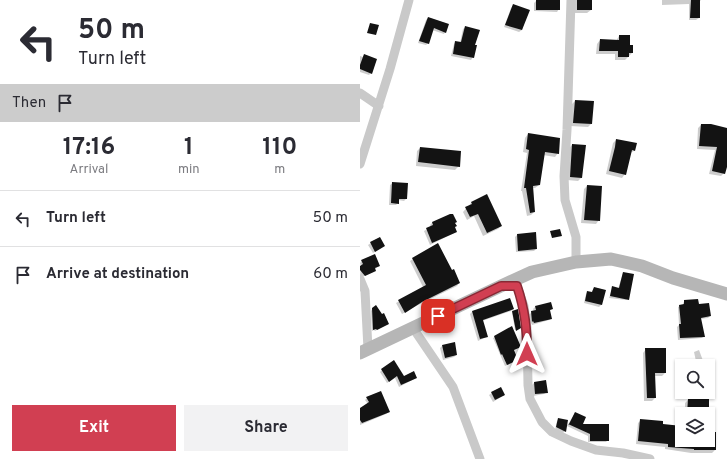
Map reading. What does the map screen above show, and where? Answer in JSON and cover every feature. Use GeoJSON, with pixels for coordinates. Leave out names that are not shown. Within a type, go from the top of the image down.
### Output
{"type":"FeatureCollection","features":[{"type":"Feature","properties":{"kind":"street"},"geometry":{"type":"LineString","coordinates":[[360,164],[379,106],[409,0]]}},
{"type":"Feature","properties":{"kind":"street"},"geometry":{"type":"LineString","coordinates":[[571,0],[564,176],[565,200],[576,237],[576,262]]}},
{"type":"Feature","properties":{"kind":"street"},"geometry":{"type":"LineString","coordinates":[[360,93],[379,106]]}},
{"type":"Feature","properties":{"kind":"street"},"geometry":{"type":"LineString","coordinates":[[360,278],[365,291],[364,351],[532,272],[576,262],[611,259],[642,266],[673,278],[727,294]]}},
{"type":"Feature","properties":{"kind":"street"},"geometry":{"type":"LineString","coordinates":[[501,286],[517,286],[524,306],[527,328],[528,385],[530,399],[542,422],[552,432],[596,450],[623,453],[650,459]]}},
{"type":"Feature","properties":{"kind":"street"},"geometry":{"type":"LineString","coordinates":[[413,328],[453,387],[480,459]]}},
{"type":"Feature","properties":{"kind":"building"},"geometry":{"type":"Polygon","coordinates":[[[536,0],[560,0],[560,10],[536,10],[536,0]]]}},
{"type":"Feature","properties":{"kind":"building"},"geometry":{"type":"Polygon","coordinates":[[[577,0],[592,0],[592,10],[577,10],[577,0]]]}},
{"type":"Feature","properties":{"kind":"building"},"geometry":{"type":"Polygon","coordinates":[[[691,0],[700,0],[700,18],[690,18],[691,0]]]}},
{"type":"Feature","properties":{"kind":"building"},"geometry":{"type":"Polygon","coordinates":[[[513,4],[530,10],[522,30],[505,25],[513,4]]]}},
{"type":"Feature","properties":{"kind":"building"},"geometry":{"type":"Polygon","coordinates":[[[428,17],[449,24],[446,33],[434,28],[429,44],[419,41],[428,17]]]}},
{"type":"Feature","properties":{"kind":"building"},"geometry":{"type":"Polygon","coordinates":[[[370,23],[379,25],[376,35],[367,33],[370,23]]]}},
{"type":"Feature","properties":{"kind":"building"},"geometry":{"type":"Polygon","coordinates":[[[465,26],[480,30],[475,45],[477,45],[474,58],[453,54],[455,41],[461,42],[465,26]]]}},
{"type":"Feature","properties":{"kind":"building"},"geometry":{"type":"Polygon","coordinates":[[[619,35],[630,35],[630,45],[633,45],[633,53],[629,53],[629,57],[618,57],[618,51],[599,51],[600,39],[619,40],[619,35]]]}},
{"type":"Feature","properties":{"kind":"building"},"geometry":{"type":"Polygon","coordinates":[[[364,54],[377,59],[372,74],[360,69],[364,54]]]}},
{"type":"Feature","properties":{"kind":"building"},"geometry":{"type":"Polygon","coordinates":[[[575,100],[594,101],[592,124],[573,123],[575,100]]]}},
{"type":"Feature","properties":{"kind":"building"},"geometry":{"type":"Polygon","coordinates":[[[701,124],[711,124],[727,128],[727,167],[725,174],[712,171],[717,147],[699,146],[701,124]]]}},
{"type":"Feature","properties":{"kind":"building"},"geometry":{"type":"Polygon","coordinates":[[[528,133],[560,138],[559,154],[545,152],[540,185],[533,186],[535,212],[530,213],[526,188],[524,188],[529,150],[526,149],[528,133]]]}},
{"type":"Feature","properties":{"kind":"building"},"geometry":{"type":"Polygon","coordinates":[[[616,139],[637,143],[635,151],[632,150],[626,175],[609,171],[616,139]]]}},
{"type":"Feature","properties":{"kind":"building"},"geometry":{"type":"Polygon","coordinates":[[[572,144],[586,145],[582,178],[570,177],[572,144]]]}},
{"type":"Feature","properties":{"kind":"building"},"geometry":{"type":"Polygon","coordinates":[[[420,147],[461,151],[460,167],[418,162],[420,147]]]}},
{"type":"Feature","properties":{"kind":"building"},"geometry":{"type":"Polygon","coordinates":[[[392,182],[408,183],[407,199],[399,199],[399,204],[391,203],[392,182]]]}},
{"type":"Feature","properties":{"kind":"building"},"geometry":{"type":"Polygon","coordinates":[[[587,185],[602,186],[600,221],[584,220],[587,185]]]}},
{"type":"Feature","properties":{"kind":"building"},"geometry":{"type":"Polygon","coordinates":[[[487,194],[502,226],[487,233],[478,214],[470,217],[465,207],[472,204],[471,202],[487,194]]]}},
{"type":"Feature","properties":{"kind":"building"},"geometry":{"type":"Polygon","coordinates":[[[453,214],[457,222],[455,223],[457,226],[455,227],[457,232],[432,243],[426,228],[433,225],[432,222],[453,214]]]}},
{"type":"Feature","properties":{"kind":"building"},"geometry":{"type":"Polygon","coordinates":[[[560,229],[562,236],[552,238],[550,231],[560,229]]]}},
{"type":"Feature","properties":{"kind":"building"},"geometry":{"type":"Polygon","coordinates":[[[536,232],[537,249],[518,251],[517,234],[536,232]]]}},
{"type":"Feature","properties":{"kind":"building"},"geometry":{"type":"Polygon","coordinates":[[[380,237],[385,246],[375,252],[370,242],[380,237]]]}},
{"type":"Feature","properties":{"kind":"building"},"geometry":{"type":"Polygon","coordinates":[[[438,243],[452,270],[454,269],[460,283],[422,302],[405,313],[398,300],[426,285],[412,258],[438,243]]]}},
{"type":"Feature","properties":{"kind":"building"},"geometry":{"type":"Polygon","coordinates":[[[375,254],[380,266],[375,268],[376,271],[365,276],[360,270],[360,266],[363,264],[361,260],[375,254]]]}},
{"type":"Feature","properties":{"kind":"building"},"geometry":{"type":"Polygon","coordinates":[[[623,272],[634,274],[629,300],[610,296],[612,286],[619,288],[623,272]]]}},
{"type":"Feature","properties":{"kind":"building"},"geometry":{"type":"Polygon","coordinates":[[[594,287],[606,290],[602,305],[585,301],[587,291],[592,292],[594,287]]]}},
{"type":"Feature","properties":{"kind":"building"},"geometry":{"type":"Polygon","coordinates":[[[510,298],[514,309],[483,320],[488,337],[480,339],[472,311],[510,298]]]}},
{"type":"Feature","properties":{"kind":"building"},"geometry":{"type":"Polygon","coordinates":[[[698,299],[699,304],[709,303],[711,316],[701,318],[705,337],[680,338],[679,324],[681,324],[679,305],[684,304],[684,300],[698,299]]]}},
{"type":"Feature","properties":{"kind":"building"},"geometry":{"type":"Polygon","coordinates":[[[551,302],[553,309],[550,310],[552,319],[534,323],[533,321],[532,322],[531,311],[536,310],[535,306],[551,302]]]}},
{"type":"Feature","properties":{"kind":"building"},"geometry":{"type":"Polygon","coordinates":[[[376,305],[382,314],[384,313],[389,324],[377,330],[373,330],[372,308],[376,305]]]}},
{"type":"Feature","properties":{"kind":"building"},"geometry":{"type":"Polygon","coordinates":[[[518,309],[521,328],[516,331],[512,311],[518,309]]]}},
{"type":"Feature","properties":{"kind":"building"},"geometry":{"type":"Polygon","coordinates":[[[512,326],[521,347],[514,350],[518,360],[507,365],[502,354],[501,355],[494,336],[512,326]]]}},
{"type":"Feature","properties":{"kind":"building"},"geometry":{"type":"Polygon","coordinates":[[[455,342],[457,355],[445,358],[442,345],[455,342]]]}},
{"type":"Feature","properties":{"kind":"building"},"geometry":{"type":"Polygon","coordinates":[[[645,348],[666,348],[666,373],[655,373],[656,398],[647,398],[645,348]]]}},
{"type":"Feature","properties":{"kind":"building"},"geometry":{"type":"Polygon","coordinates":[[[394,360],[404,376],[414,371],[417,378],[401,385],[397,376],[389,382],[381,369],[394,360]]]}},
{"type":"Feature","properties":{"kind":"building"},"geometry":{"type":"Polygon","coordinates":[[[546,380],[548,393],[535,394],[534,382],[546,380]]]}},
{"type":"Feature","properties":{"kind":"building"},"geometry":{"type":"Polygon","coordinates":[[[501,387],[505,395],[495,400],[491,392],[501,387]]]}},
{"type":"Feature","properties":{"kind":"building"},"geometry":{"type":"Polygon","coordinates":[[[381,391],[390,412],[362,423],[360,420],[360,408],[369,402],[366,397],[381,391]]]}},
{"type":"Feature","properties":{"kind":"building"},"geometry":{"type":"Polygon","coordinates":[[[688,399],[709,399],[709,407],[687,407],[688,399]]]}},
{"type":"Feature","properties":{"kind":"building"},"geometry":{"type":"Polygon","coordinates":[[[575,412],[586,417],[583,424],[609,424],[609,441],[590,441],[590,434],[568,424],[575,412]]]}},
{"type":"Feature","properties":{"kind":"building"},"geometry":{"type":"Polygon","coordinates":[[[558,418],[568,420],[566,432],[556,427],[558,418]]]}},
{"type":"Feature","properties":{"kind":"building"},"geometry":{"type":"Polygon","coordinates":[[[640,419],[663,421],[663,424],[675,425],[675,447],[715,447],[716,432],[716,450],[694,450],[668,447],[668,444],[638,441],[640,419]]]}},
{"type":"Feature","properties":{"kind":"route"},"geometry":{"type":"LineString","coordinates":[[438,316],[501,286],[517,286],[524,306],[527,328],[527,354]]}}]}
